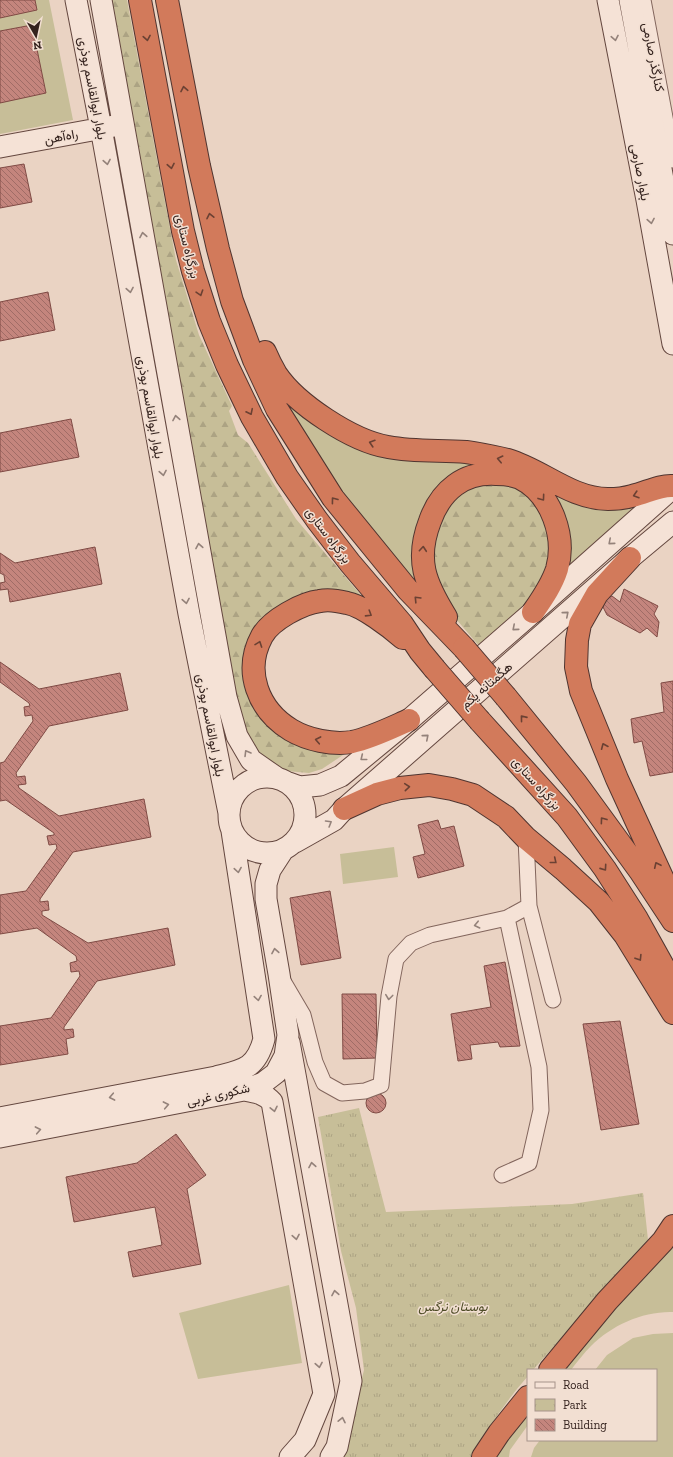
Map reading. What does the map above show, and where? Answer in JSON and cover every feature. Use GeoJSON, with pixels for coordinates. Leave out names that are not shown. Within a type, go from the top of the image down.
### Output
{"type":"FeatureCollection","features":[{"type":"Feature","properties":{"kind":"highway","name":"بزرگراه ستاری"},"geometry":{"type":"LineString","coordinates":[[140,0],[183,231],[193,271],[209,321],[227,365],[252,417],[287,477],[317,520],[350,563],[402,624],[420,651],[434,668],[480,721],[568,817],[605,869],[637,919],[667,973],[673,991]]}},
{"type":"Feature","properties":{"kind":"highway","name":"بزرگراه ستاری"},"geometry":{"type":"LineString","coordinates":[[166,0],[199,166],[218,249],[232,301],[254,360],[277,409],[333,498],[408,590],[464,648],[576,783],[640,871],[673,921]]}},
{"type":"Feature","properties":{"kind":"highway"},"geometry":{"type":"LineString","coordinates":[[218,249],[245,305],[259,341],[277,374],[309,407],[346,432],[365,441],[386,447],[413,451],[465,452],[509,461],[524,466],[567,488],[590,497],[608,499],[631,497],[666,485],[673,486]]}},
{"type":"Feature","properties":{"kind":"highway"},"geometry":{"type":"LineString","coordinates":[[464,648],[431,591],[426,577],[423,561],[423,546],[426,530],[432,515],[450,489],[460,481],[471,476],[488,474],[505,474],[519,477],[540,495],[549,508],[560,538],[560,553],[552,581],[533,612]]}},
{"type":"Feature","properties":{"kind":"highway"},"geometry":{"type":"LineString","coordinates":[[630,558],[597,594],[580,624],[576,640],[576,668],[581,691],[611,764],[673,901]]}},
{"type":"Feature","properties":{"kind":"highway"},"geometry":{"type":"LineString","coordinates":[[409,720],[382,732],[353,742],[317,740],[300,735],[282,724],[269,712],[259,696],[254,675],[255,656],[262,635],[277,620],[296,608],[320,600],[348,603],[366,612],[420,651]]}},
{"type":"Feature","properties":{"kind":"highway"},"geometry":{"type":"LineString","coordinates":[[344,809],[377,794],[400,788],[429,785],[473,795],[506,817],[526,838],[599,902],[625,934],[673,1013]]}},
{"type":"Feature","properties":{"kind":"highway"},"geometry":{"type":"LineString","coordinates":[[551,1369],[607,1300],[663,1241],[673,1226]]}},
{"type":"Feature","properties":{"kind":"highway"},"geometry":{"type":"LineString","coordinates":[[483,1457],[499,1433],[527,1398]]}},
{"type":"Feature","properties":{"kind":"main road","name":"بلوار ابوالقاسم بوذری"},"geometry":{"type":"LineString","coordinates":[[76,0],[101,128],[191,627],[230,822]]}},
{"type":"Feature","properties":{"kind":"main road","name":"بلوار ابوالقاسم بوذری"},"geometry":{"type":"LineString","coordinates":[[101,0],[226,697],[237,736],[251,760],[283,780]]}},
{"type":"Feature","properties":{"kind":"main road","name":"بلوار صارمی"},"geometry":{"type":"LineString","coordinates":[[608,0],[673,234]]}},
{"type":"Feature","properties":{"kind":"main road","name":"بلوار صارمی"},"geometry":{"type":"LineString","coordinates":[[630,0],[658,177],[673,344]]}},
{"type":"Feature","properties":{"kind":"main road","name":"راه‌آهن"},"geometry":{"type":"LineString","coordinates":[[0,147],[123,124]]}},
{"type":"Feature","properties":{"kind":"main road","name":"هگمتانه یکم"},"geometry":{"type":"LineString","coordinates":[[283,780],[300,787],[320,785],[341,776],[409,720],[622,532],[673,489]]}},
{"type":"Feature","properties":{"kind":"main road","name":"هگمتانه یکم"},"geometry":{"type":"LineString","coordinates":[[289,846],[334,820],[344,809],[630,558],[664,534],[673,522]]}},
{"type":"Feature","properties":{"kind":"main road"},"geometry":{"type":"LineString","coordinates":[[191,627],[213,624]]}},
{"type":"Feature","properties":{"kind":"main road"},"geometry":{"type":"LineString","coordinates":[[260,777],[283,780],[298,792],[304,804],[306,818],[302,831],[289,846],[268,854],[253,851],[241,843],[230,822],[233,797],[245,784],[260,777]]}},
{"type":"Feature","properties":{"kind":"main road","name":"شکوری غربی"},"geometry":{"type":"LineString","coordinates":[[0,1118],[216,1077],[241,1071],[253,1063],[260,1051],[264,1039],[230,822]]}},
{"type":"Feature","properties":{"kind":"main road","name":"شکوری غربی"},"geometry":{"type":"LineString","coordinates":[[0,1137],[244,1090],[263,1083],[276,1073],[285,1056],[288,1035],[266,899],[266,884],[270,870],[289,846]]}},
{"type":"Feature","properties":{"kind":"main road"},"geometry":{"type":"LineString","coordinates":[[288,1035],[351,1381],[337,1446],[331,1457]]}},
{"type":"Feature","properties":{"kind":"main road"},"geometry":{"type":"LineString","coordinates":[[244,1090],[268,1096],[272,1102],[324,1394],[305,1440],[290,1457]]}},
{"type":"Feature","properties":{"kind":"street","name":"کنارگذر صارمی"},"geometry":{"type":"LineString","coordinates":[[643,0],[658,177]]}},
{"type":"Feature","properties":{"kind":"street"},"geometry":{"type":"LineString","coordinates":[[526,838],[529,906],[553,1000]]}},
{"type":"Feature","properties":{"kind":"street"},"geometry":{"type":"LineString","coordinates":[[279,974],[303,1016],[315,1062],[324,1082],[342,1093],[365,1091],[381,1085],[388,996],[396,959],[411,943],[430,935],[507,918],[529,906]]}},
{"type":"Feature","properties":{"kind":"street"},"geometry":{"type":"LineString","coordinates":[[502,1175],[529,1162],[541,1110],[538,1067],[507,918]]}},
{"type":"Feature","properties":{"kind":"green space"},"geometry":{"type":"Polygon","coordinates":[[[0,0],[49,0],[73,120],[0,134],[0,0]]]}},
{"type":"Feature","properties":{"kind":"green space"},"geometry":{"type":"Polygon","coordinates":[[[107,0],[127,0],[176,260],[199,335],[232,406],[229,411],[238,435],[248,443],[296,519],[365,600],[270,619],[256,701],[349,751],[322,769],[309,773],[286,771],[270,767],[255,751],[242,727],[107,0]]]}},
{"type":"Feature","properties":{"kind":"green space"},"geometry":{"type":"Polygon","coordinates":[[[255,340],[334,429],[488,459],[429,599],[313,456],[255,340]]]}},
{"type":"Feature","properties":{"kind":"green space"},"geometry":{"type":"Polygon","coordinates":[[[481,480],[527,489],[553,532],[542,590],[480,647],[444,605],[429,563],[442,507],[481,480]]]}},
{"type":"Feature","properties":{"kind":"green space"},"geometry":{"type":"Polygon","coordinates":[[[549,482],[656,494],[568,575],[549,482]]]}},
{"type":"Feature","properties":{"kind":"green space"},"geometry":{"type":"Polygon","coordinates":[[[394,847],[398,877],[343,884],[340,854],[394,847]]]}},
{"type":"Feature","properties":{"kind":"green space","name":"بوستان نرگس"},"geometry":{"type":"Polygon","coordinates":[[[359,1108],[386,1212],[572,1204],[643,1193],[648,1240],[534,1369],[527,1369],[527,1377],[497,1415],[471,1457],[342,1457],[364,1370],[356,1308],[341,1251],[318,1117],[359,1108]]]}},
{"type":"Feature","properties":{"kind":"green space"},"geometry":{"type":"Polygon","coordinates":[[[673,1235],[673,1312],[650,1314],[618,1326],[599,1338],[572,1369],[558,1369],[673,1235]]]}},
{"type":"Feature","properties":{"kind":"green space"},"geometry":{"type":"Polygon","coordinates":[[[289,1285],[302,1363],[198,1379],[179,1313],[289,1285]]]}},
{"type":"Feature","properties":{"kind":"green space"},"geometry":{"type":"Polygon","coordinates":[[[673,1333],[673,1457],[531,1457],[534,1448],[539,1441],[657,1441],[657,1369],[596,1369],[607,1355],[633,1338],[653,1334],[673,1333]]]}},
{"type":"Feature","properties":{"kind":"green space"},"geometry":{"type":"Polygon","coordinates":[[[527,1408],[527,1426],[510,1450],[509,1457],[490,1457],[527,1408]]]}},
{"type":"Feature","properties":{"kind":"building"},"geometry":{"type":"Polygon","coordinates":[[[0,0],[35,0],[37,10],[0,18],[0,0]]]}},
{"type":"Feature","properties":{"kind":"building"},"geometry":{"type":"Polygon","coordinates":[[[32,25],[46,93],[0,103],[0,31],[32,25]]]}},
{"type":"Feature","properties":{"kind":"building"},"geometry":{"type":"Polygon","coordinates":[[[24,164],[32,202],[0,208],[0,168],[24,164]]]}},
{"type":"Feature","properties":{"kind":"building"},"geometry":{"type":"Polygon","coordinates":[[[48,292],[55,330],[0,341],[0,302],[48,292]]]}},
{"type":"Feature","properties":{"kind":"building"},"geometry":{"type":"Polygon","coordinates":[[[71,419],[79,457],[0,472],[0,433],[71,419]]]}},
{"type":"Feature","properties":{"kind":"building"},"geometry":{"type":"Polygon","coordinates":[[[95,547],[102,584],[10,602],[8,589],[0,590],[0,583],[5,582],[4,575],[0,573],[0,553],[15,563],[95,547]]]}},
{"type":"Feature","properties":{"kind":"building"},"geometry":{"type":"Polygon","coordinates":[[[624,589],[658,606],[654,614],[659,622],[657,637],[647,628],[640,633],[607,615],[603,607],[605,600],[612,596],[620,602],[624,589]]]}},
{"type":"Feature","properties":{"kind":"building"},"geometry":{"type":"Polygon","coordinates":[[[0,662],[39,689],[120,673],[128,710],[49,726],[16,773],[17,777],[25,776],[26,784],[18,785],[19,788],[59,816],[144,799],[151,837],[73,852],[40,899],[40,902],[48,901],[49,910],[42,911],[42,915],[88,943],[168,928],[175,965],[97,981],[64,1027],[64,1030],[73,1029],[74,1037],[66,1039],[68,1054],[0,1065],[0,1026],[51,1018],[80,976],[79,971],[71,972],[70,963],[77,961],[76,956],[37,928],[0,934],[0,895],[26,891],[57,848],[56,844],[49,845],[47,836],[54,835],[54,833],[6,800],[0,801],[0,763],[4,762],[33,721],[32,715],[25,716],[24,707],[30,706],[29,703],[0,682],[0,662]]]}},
{"type":"Feature","properties":{"kind":"building"},"geometry":{"type":"Polygon","coordinates":[[[673,681],[673,772],[650,776],[642,741],[634,743],[631,719],[664,712],[661,683],[673,681]]]}},
{"type":"Feature","properties":{"kind":"building"},"geometry":{"type":"Polygon","coordinates":[[[438,820],[441,829],[454,826],[464,866],[418,878],[413,857],[425,854],[418,825],[438,820]]]}},
{"type":"Feature","properties":{"kind":"building"},"geometry":{"type":"Polygon","coordinates":[[[330,891],[341,958],[301,965],[290,898],[330,891]]]}},
{"type":"Feature","properties":{"kind":"building"},"geometry":{"type":"Polygon","coordinates":[[[505,962],[520,1046],[500,1047],[498,1042],[470,1045],[472,1059],[458,1061],[451,1014],[491,1007],[484,966],[505,962]]]}},
{"type":"Feature","properties":{"kind":"building"},"geometry":{"type":"Polygon","coordinates":[[[342,994],[376,994],[377,1058],[343,1059],[342,994]]]}},
{"type":"Feature","properties":{"kind":"building"},"geometry":{"type":"Polygon","coordinates":[[[620,1021],[639,1124],[601,1130],[583,1024],[620,1021]]]}},
{"type":"Feature","properties":{"kind":"building"},"geometry":{"type":"Polygon","coordinates":[[[372,1093],[380,1093],[386,1099],[386,1107],[380,1113],[372,1113],[366,1107],[366,1099],[372,1093]]]}},
{"type":"Feature","properties":{"kind":"building"},"geometry":{"type":"Polygon","coordinates":[[[176,1134],[206,1175],[187,1189],[201,1264],[133,1277],[128,1252],[162,1245],[155,1207],[74,1222],[66,1177],[137,1163],[176,1134]]]}}]}
